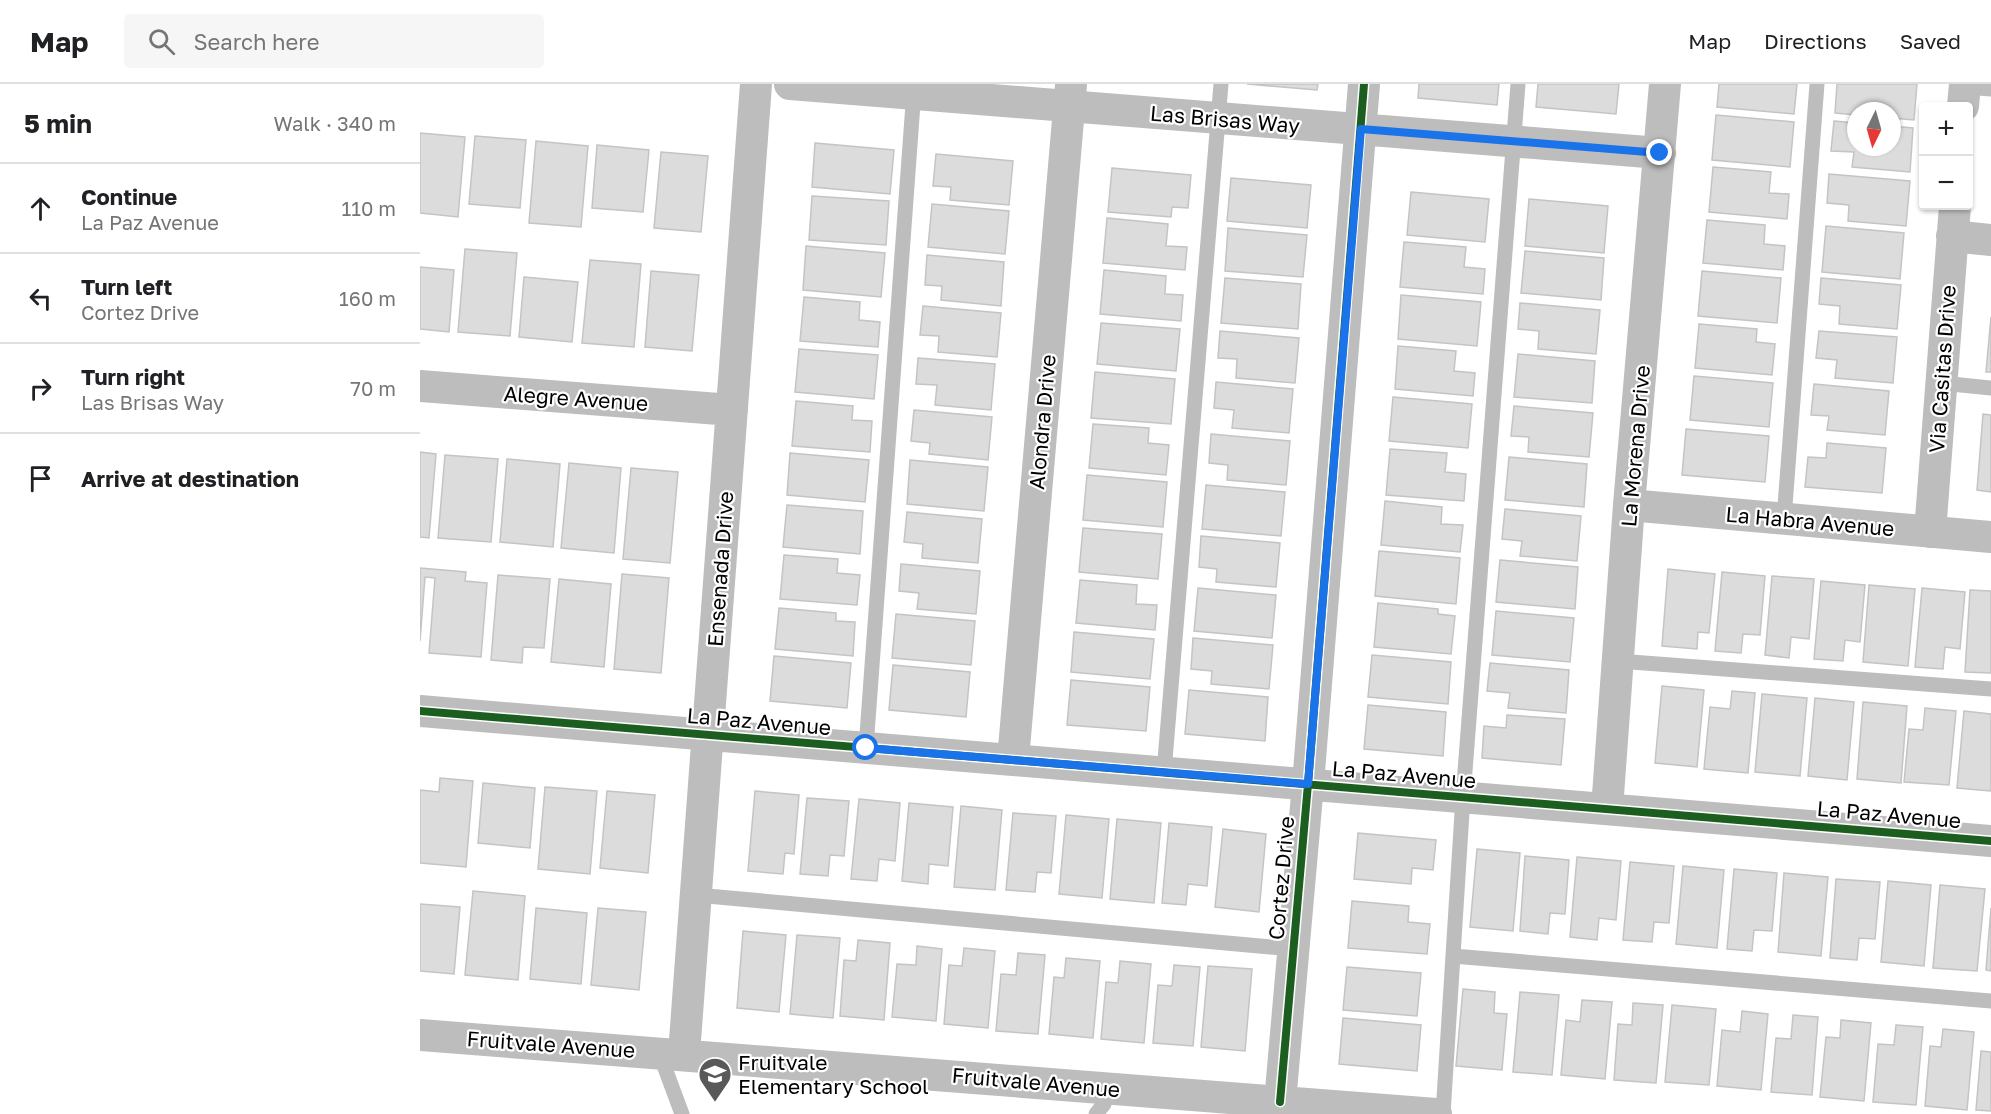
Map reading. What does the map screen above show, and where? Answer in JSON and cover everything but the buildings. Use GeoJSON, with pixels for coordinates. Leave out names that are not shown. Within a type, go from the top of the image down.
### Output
{"type":"FeatureCollection","features":[{"type":"Feature","properties":{"kind":"street","name":"Ensenada Drive"},"geometry":{"type":"LineString","coordinates":[[671,1053],[696,895],[756,84]]}},
{"type":"Feature","properties":{"kind":"street","name":"Las Brisas Way"},"geometry":{"type":"LineString","coordinates":[[790,84],[1070,95],[1218,118],[1660,153]]}},
{"type":"Feature","properties":{"kind":"street","name":"Cortez Drive"},"geometry":{"type":"LineString","coordinates":[[1280,1102],[1364,84]]}},
{"type":"Feature","properties":{"kind":"street","name":"La Morena Drive"},"geometry":{"type":"LineString","coordinates":[[1607,809],[1629,505],[1665,84]]}},
{"type":"Feature","properties":{"kind":"street","name":"Alondra Drive"},"geometry":{"type":"LineString","coordinates":[[1013,760],[1070,95]]}},
{"type":"Feature","properties":{"kind":"street","name":"Via Casitas Drive"},"geometry":{"type":"LineString","coordinates":[[1930,532],[1955,210]]}},
{"type":"Feature","properties":{"kind":"street"},"geometry":{"type":"LineString","coordinates":[[1952,236],[1991,240]]}},
{"type":"Feature","properties":{"kind":"street","name":"Alegre Avenue"},"geometry":{"type":"LineString","coordinates":[[420,386],[732,411]]}},
{"type":"Feature","properties":{"kind":"street","name":"La Habra Avenue"},"geometry":{"type":"LineString","coordinates":[[1629,505],[1991,537]]}},
{"type":"Feature","properties":{"kind":"street","name":"La Paz Avenue"},"geometry":{"type":"LineString","coordinates":[[420,711],[1991,840]]}},
{"type":"Feature","properties":{"kind":"street","name":"Fruitvale Avenue"},"geometry":{"type":"LineString","coordinates":[[420,1035],[671,1053],[1102,1101],[1280,1102],[1436,1114]]}},
{"type":"Feature","properties":{"kind":"lane"},"geometry":{"type":"LineString","coordinates":[[1164,772],[1221,84]]}},
{"type":"Feature","properties":{"kind":"lane"},"geometry":{"type":"LineString","coordinates":[[1443,1114],[1463,797],[1518,84]]}},
{"type":"Feature","properties":{"kind":"lane"},"geometry":{"type":"LineString","coordinates":[[1785,519],[1816,84]]}},
{"type":"Feature","properties":{"kind":"lane"},"geometry":{"type":"LineString","coordinates":[[866,748],[914,89]]}},
{"type":"Feature","properties":{"kind":"lane"},"geometry":{"type":"LineString","coordinates":[[1941,383],[1991,388]]}},
{"type":"Feature","properties":{"kind":"lane"},"geometry":{"type":"LineString","coordinates":[[1618,661],[1991,689]]}},
{"type":"Feature","properties":{"kind":"lane"},"geometry":{"type":"LineString","coordinates":[[696,895],[1293,949]]}},
{"type":"Feature","properties":{"kind":"lane"},"geometry":{"type":"LineString","coordinates":[[1453,956],[1991,1001]]}},
{"type":"Feature","properties":{"kind":"lane"},"geometry":{"type":"LineString","coordinates":[[671,1053],[682,1114]]}},
{"type":"Feature","properties":{"kind":"cycle path"},"geometry":{"type":"LineString","coordinates":[[1280,1102],[1364,84]]}},
{"type":"Feature","properties":{"kind":"cycle path"},"geometry":{"type":"LineString","coordinates":[[420,711],[1991,841]]}},
{"type":"Feature","properties":{"kind":"place","name":"Fruitvale Elementary School"},"geometry":{"type":"Point","coordinates":[715,1103]}},
{"type":"Feature","properties":{"kind":"route"},"geometry":{"type":"LineString","coordinates":[[866,748],[1308,784],[1361,129],[1660,153]]}}]}
